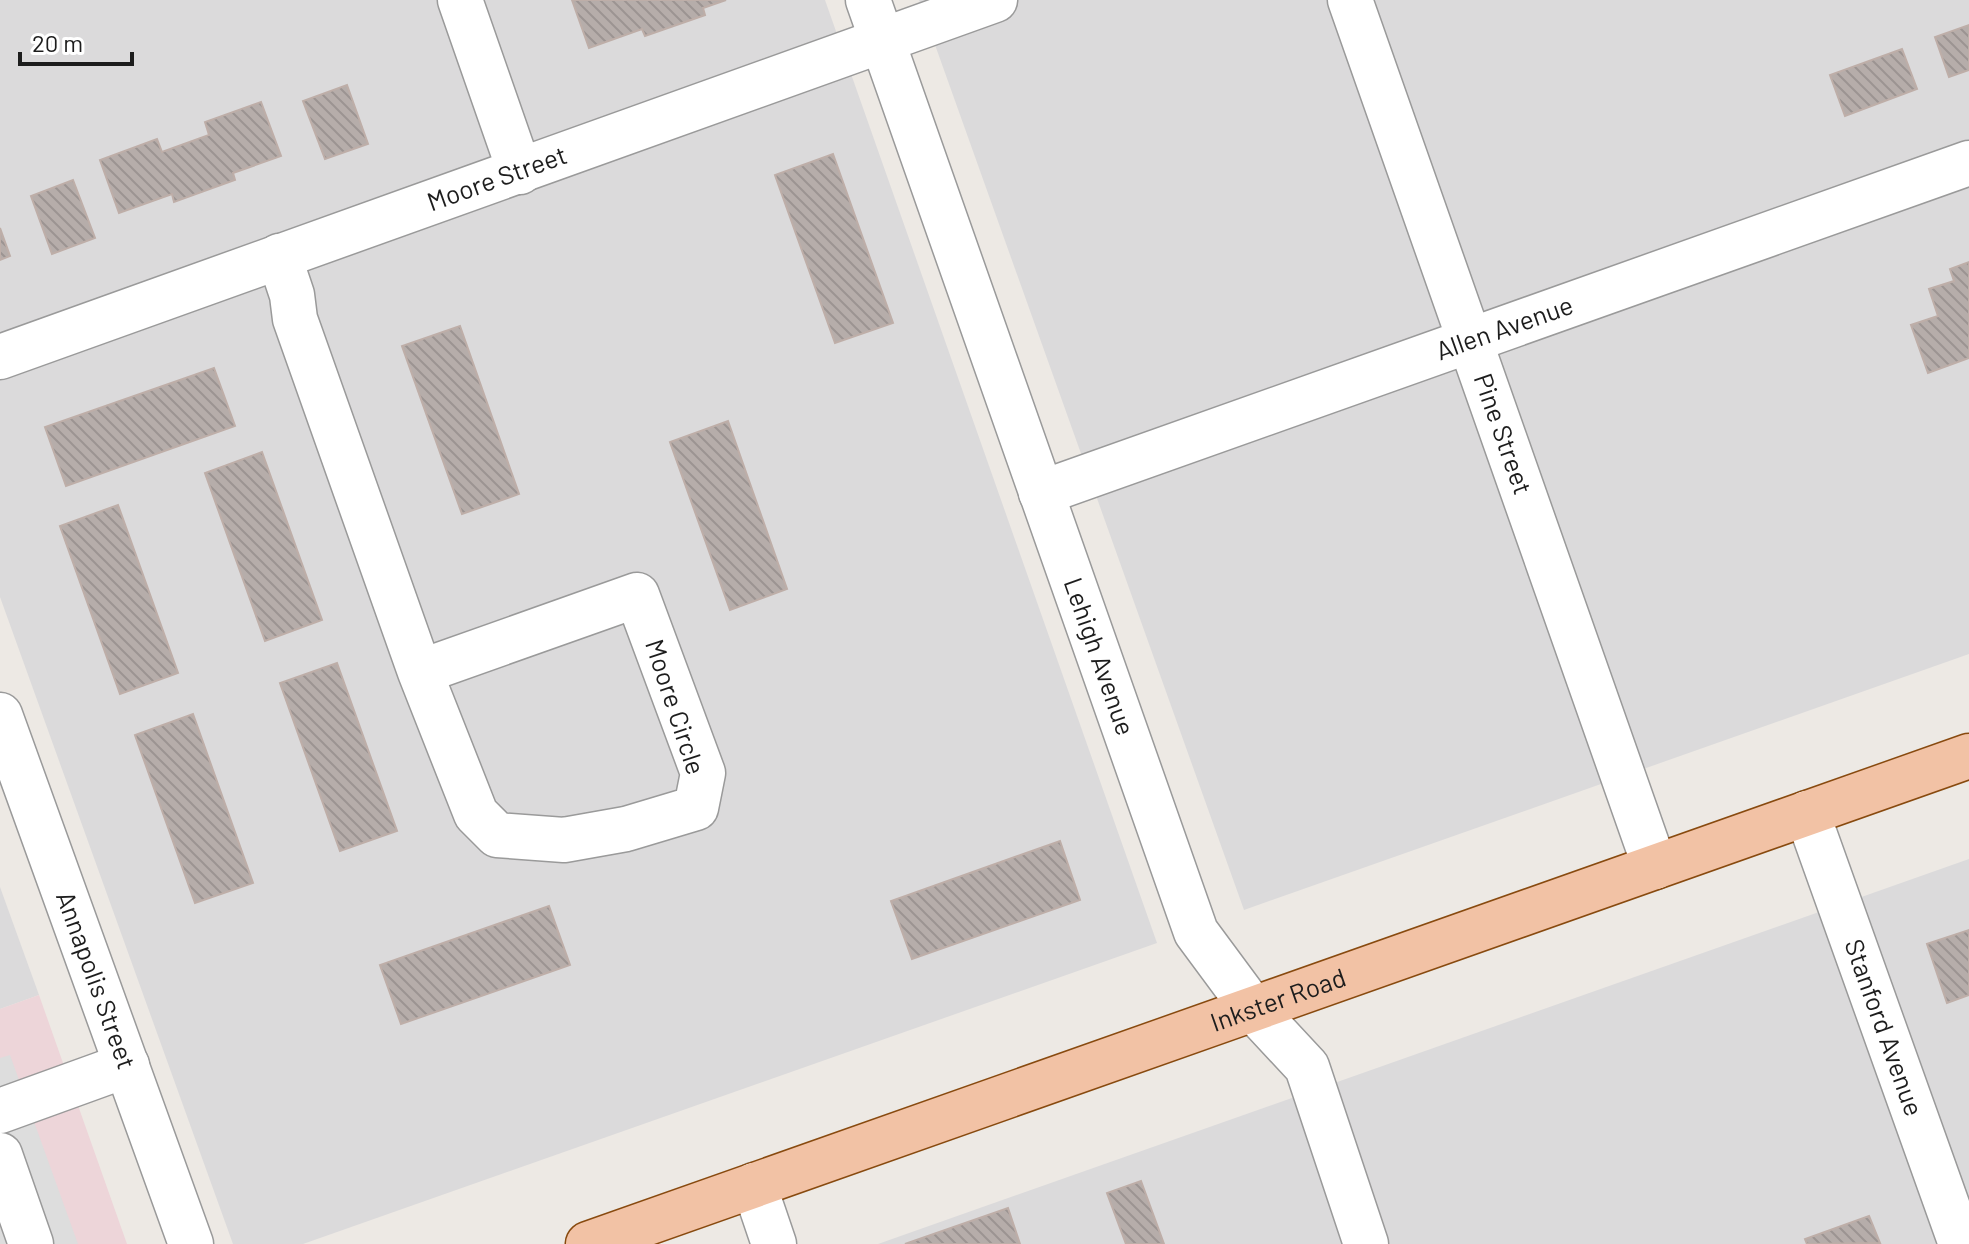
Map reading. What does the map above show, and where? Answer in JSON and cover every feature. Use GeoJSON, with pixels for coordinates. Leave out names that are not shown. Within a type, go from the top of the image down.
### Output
{"type":"FeatureCollection","features":[{"type":"Feature","properties":{"kind":"main road","name":"Inkster Road"},"geometry":{"type":"LineString","coordinates":[[588,1244],[1969,756]]}},
{"type":"Feature","properties":{"kind":"street"},"geometry":{"type":"LineString","coordinates":[[460,0],[520,172]]}},
{"type":"Feature","properties":{"kind":"street","name":"Lehigh Avenue"},"geometry":{"type":"LineString","coordinates":[[868,0],[1196,932],[1253,1009],[1307,1067],[1366,1244]]}},
{"type":"Feature","properties":{"kind":"street","name":"Moore Street"},"geometry":{"type":"LineString","coordinates":[[0,357],[995,0]]}},
{"type":"Feature","properties":{"kind":"street","name":"Pine Street"},"geometry":{"type":"LineString","coordinates":[[1350,0],[1655,867]]}},
{"type":"Feature","properties":{"kind":"street","name":"Allen Avenue"},"geometry":{"type":"LineString","coordinates":[[1041,493],[1969,163]]}},
{"type":"Feature","properties":{"kind":"street","name":"Moore Circle"},"geometry":{"type":"LineString","coordinates":[[279,256],[292,295],[295,319],[420,672],[476,814],[497,835],[564,840],[626,829],[696,808],[703,773],[637,595],[420,672]]}},
{"type":"Feature","properties":{"kind":"street","name":"Annapolis Street"},"geometry":{"type":"LineString","coordinates":[[0,715],[191,1244]]}},
{"type":"Feature","properties":{"kind":"street","name":"Stanford Avenue"},"geometry":{"type":"LineString","coordinates":[[1807,813],[1961,1244]]}},
{"type":"Feature","properties":{"kind":"street"},"geometry":{"type":"LineString","coordinates":[[0,1111],[127,1065]]}},
{"type":"Feature","properties":{"kind":"street"},"geometry":{"type":"LineString","coordinates":[[0,1155],[31,1244]]}},
{"type":"Feature","properties":{"kind":"street"},"geometry":{"type":"LineString","coordinates":[[754,1185],[774,1244]]}},
{"type":"Feature","properties":{"kind":"shaded area"},"geometry":{"type":"Polygon","coordinates":[[[0,0],[825,0],[1157,943],[303,1244],[233,1244],[0,597],[0,0]]]}},
{"type":"Feature","properties":{"kind":"shaded area"},"geometry":{"type":"Polygon","coordinates":[[[919,0],[1969,0],[1969,654],[1244,910],[919,0]]]}},
{"type":"Feature","properties":{"kind":"shaded area"},"geometry":{"type":"Polygon","coordinates":[[[1969,859],[1969,1244],[878,1244],[1969,859]]]}},
{"type":"Feature","properties":{"kind":"shaded area"},"geometry":{"type":"Polygon","coordinates":[[[0,887],[39,995],[0,1009],[0,887]]]}},
{"type":"Feature","properties":{"kind":"shaded area"},"geometry":{"type":"Polygon","coordinates":[[[39,995],[127,1244],[0,1244],[0,1009],[39,995]]]}},
{"type":"Feature","properties":{"kind":"shaded area"},"geometry":{"type":"Polygon","coordinates":[[[10,1055],[78,1244],[0,1244],[0,1058],[10,1055]]]}},
{"type":"Feature","properties":{"kind":"building"},"geometry":{"type":"Polygon","coordinates":[[[572,0],[726,0],[703,8],[705,15],[645,36],[642,29],[589,48],[572,0]]]}},
{"type":"Feature","properties":{"kind":"building"},"geometry":{"type":"Polygon","coordinates":[[[1969,25],[1969,70],[1949,77],[1935,37],[1969,25]]]}},
{"type":"Feature","properties":{"kind":"building"},"geometry":{"type":"Polygon","coordinates":[[[1902,49],[1917,89],[1845,116],[1830,75],[1902,49]]]}},
{"type":"Feature","properties":{"kind":"building"},"geometry":{"type":"Polygon","coordinates":[[[347,85],[368,144],[325,159],[303,101],[347,85]]]}},
{"type":"Feature","properties":{"kind":"building"},"geometry":{"type":"Polygon","coordinates":[[[261,102],[281,156],[233,173],[235,180],[174,202],[172,194],[119,213],[100,160],[157,139],[162,152],[209,135],[205,122],[261,102]]]}},
{"type":"Feature","properties":{"kind":"building"},"geometry":{"type":"Polygon","coordinates":[[[833,154],[893,323],[835,343],[775,175],[833,154]]]}},
{"type":"Feature","properties":{"kind":"building"},"geometry":{"type":"Polygon","coordinates":[[[73,180],[95,238],[52,254],[31,196],[73,180]]]}},
{"type":"Feature","properties":{"kind":"building"},"geometry":{"type":"Polygon","coordinates":[[[0,228],[10,256],[0,260],[0,228]]]}},
{"type":"Feature","properties":{"kind":"building"},"geometry":{"type":"Polygon","coordinates":[[[1969,262],[1969,358],[1928,373],[1911,325],[1938,316],[1929,289],[1954,281],[1950,269],[1969,262]]]}},
{"type":"Feature","properties":{"kind":"building"},"geometry":{"type":"Polygon","coordinates":[[[460,326],[519,494],[462,514],[402,346],[460,326]]]}},
{"type":"Feature","properties":{"kind":"building"},"geometry":{"type":"Polygon","coordinates":[[[214,368],[235,426],[66,486],[45,427],[214,368]]]}},
{"type":"Feature","properties":{"kind":"building"},"geometry":{"type":"Polygon","coordinates":[[[728,421],[787,589],[730,610],[670,442],[728,421]]]}},
{"type":"Feature","properties":{"kind":"building"},"geometry":{"type":"Polygon","coordinates":[[[262,452],[322,620],[265,641],[205,473],[262,452]]]}},
{"type":"Feature","properties":{"kind":"building"},"geometry":{"type":"Polygon","coordinates":[[[118,505],[178,673],[120,694],[60,526],[118,505]]]}},
{"type":"Feature","properties":{"kind":"building"},"geometry":{"type":"Polygon","coordinates":[[[337,663],[397,831],[340,851],[280,683],[337,663]]]}},
{"type":"Feature","properties":{"kind":"building"},"geometry":{"type":"Polygon","coordinates":[[[193,714],[253,883],[195,903],[135,735],[193,714]]]}},
{"type":"Feature","properties":{"kind":"building"},"geometry":{"type":"Polygon","coordinates":[[[1060,841],[1080,900],[912,959],[891,901],[1060,841]]]}},
{"type":"Feature","properties":{"kind":"building"},"geometry":{"type":"Polygon","coordinates":[[[549,906],[570,965],[401,1024],[380,965],[549,906]]]}},
{"type":"Feature","properties":{"kind":"building"},"geometry":{"type":"Polygon","coordinates":[[[1969,930],[1969,995],[1947,1003],[1927,944],[1969,930]]]}},
{"type":"Feature","properties":{"kind":"building"},"geometry":{"type":"Polygon","coordinates":[[[1141,1181],[1164,1244],[1126,1244],[1107,1193],[1141,1181]]]}},
{"type":"Feature","properties":{"kind":"building"},"geometry":{"type":"Polygon","coordinates":[[[1008,1208],[1020,1244],[905,1244],[1008,1208]]]}},
{"type":"Feature","properties":{"kind":"building"},"geometry":{"type":"Polygon","coordinates":[[[1869,1216],[1880,1243],[1807,1244],[1805,1239],[1869,1216]]]}}]}
